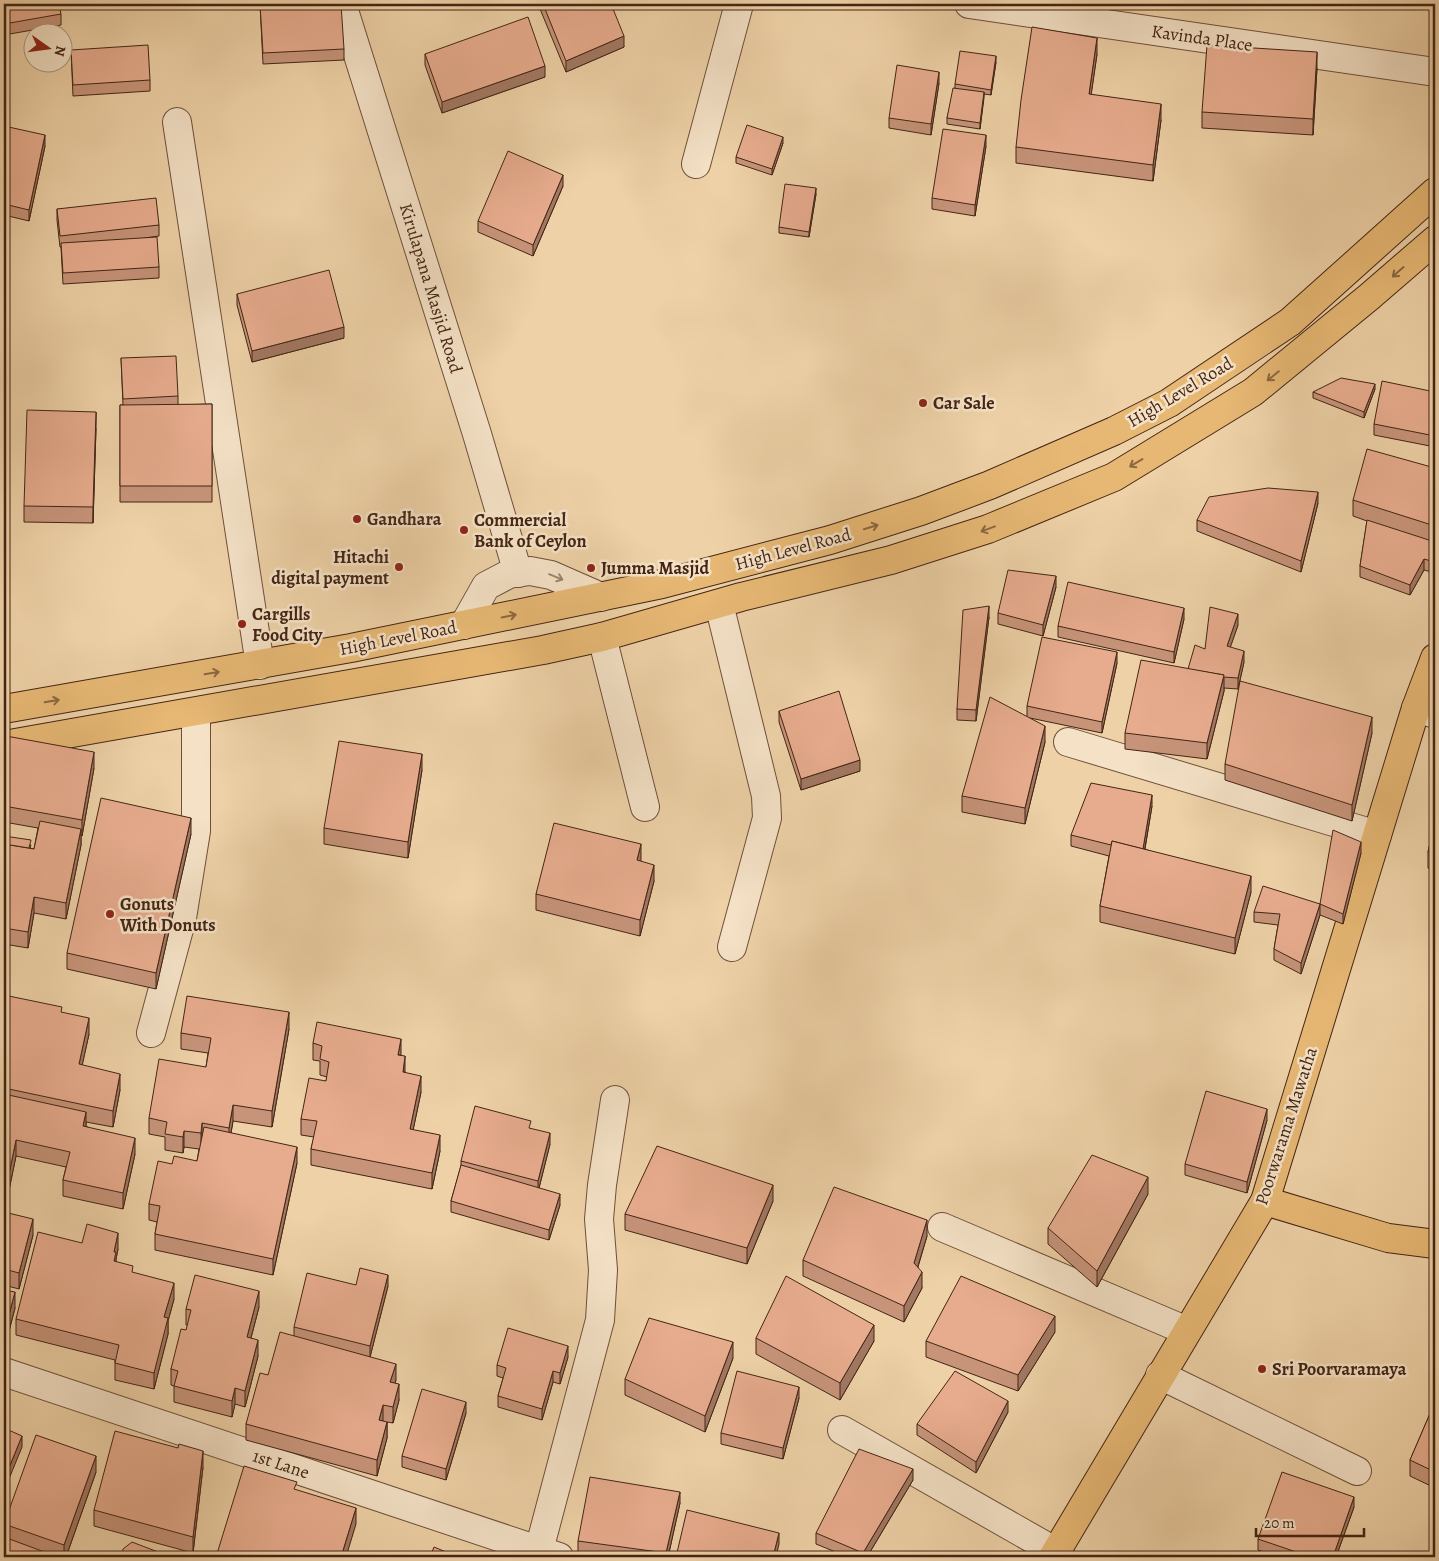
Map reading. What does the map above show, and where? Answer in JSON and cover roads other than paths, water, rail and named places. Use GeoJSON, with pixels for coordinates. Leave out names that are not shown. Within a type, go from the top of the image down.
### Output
{"type":"FeatureCollection","features":[{"type":"Feature","properties":{"kind":"main road","name":"High Level Road"},"geometry":{"type":"LineString","coordinates":[[4,709],[260,665],[662,584],[793,550],[921,512],[1114,432],[1169,403],[1290,322],[1435,192]]}},
{"type":"Feature","properties":{"kind":"main road","name":"High Level Road"},"geometry":{"type":"LineString","coordinates":[[4,745],[544,650],[602,637],[718,604],[891,560],[988,529],[1114,476],[1253,392],[1370,297],[1435,240]]}},
{"type":"Feature","properties":{"kind":"main road","name":"Poorwarama Mawatha"},"geometry":{"type":"LineString","coordinates":[[1054,1555],[1265,1201],[1377,835],[1426,711],[1435,658]]}},
{"type":"Feature","properties":{"kind":"main road"},"geometry":{"type":"LineString","coordinates":[[1265,1201],[1388,1238],[1435,1244]]}},
{"type":"Feature","properties":{"kind":"street","name":"Kirulapana Masjid Road"},"geometry":{"type":"LineString","coordinates":[[342,4],[474,425],[518,573]]}},
{"type":"Feature","properties":{"kind":"street"},"geometry":{"type":"LineString","coordinates":[[696,164],[739,4]]}},
{"type":"Feature","properties":{"kind":"street","name":"Kavinda Place"},"geometry":{"type":"LineString","coordinates":[[969,4],[1435,72]]}},
{"type":"Feature","properties":{"kind":"street"},"geometry":{"type":"LineString","coordinates":[[178,122],[260,665]]}},
{"type":"Feature","properties":{"kind":"street"},"geometry":{"type":"LineString","coordinates":[[464,625],[486,586],[509,574],[530,571],[551,575],[601,597]]}},
{"type":"Feature","properties":{"kind":"street"},"geometry":{"type":"LineString","coordinates":[[718,604],[766,796],[767,818],[732,947]]}},
{"type":"Feature","properties":{"kind":"street"},"geometry":{"type":"LineString","coordinates":[[602,637],[645,807]]}},
{"type":"Feature","properties":{"kind":"street"},"geometry":{"type":"LineString","coordinates":[[151,1033],[182,918],[196,831],[196,712]]}},
{"type":"Feature","properties":{"kind":"street"},"geometry":{"type":"LineString","coordinates":[[1068,742],[1377,835]]}},
{"type":"Feature","properties":{"kind":"street"},"geometry":{"type":"LineString","coordinates":[[549,1554],[600,1320],[603,1270],[599,1219],[602,1185],[615,1100]]}},
{"type":"Feature","properties":{"kind":"street"},"geometry":{"type":"LineString","coordinates":[[942,1227],[1187,1331]]}},
{"type":"Feature","properties":{"kind":"street","name":"1st Lane"},"geometry":{"type":"LineString","coordinates":[[4,1372],[549,1554]]}},
{"type":"Feature","properties":{"kind":"street"},"geometry":{"type":"LineString","coordinates":[[1160,1375],[1358,1471]]}},
{"type":"Feature","properties":{"kind":"street"},"geometry":{"type":"LineString","coordinates":[[842,1430],[1054,1555]]}},
{"type":"Feature","properties":{"kind":"place","name":"Car Sale"},"geometry":{"type":"Point","coordinates":[923,403]}},
{"type":"Feature","properties":{"kind":"place","name":"Gandhara"},"geometry":{"type":"Point","coordinates":[357,519]}},
{"type":"Feature","properties":{"kind":"place","name":"Commercial Bank of Ceylon"},"geometry":{"type":"Point","coordinates":[464,530]}},
{"type":"Feature","properties":{"kind":"place","name":"Hitachi digital payment"},"geometry":{"type":"Point","coordinates":[399,567]}},
{"type":"Feature","properties":{"kind":"place","name":"Jumma Masjid"},"geometry":{"type":"Point","coordinates":[591,568]}},
{"type":"Feature","properties":{"kind":"place","name":"Cargills Food City"},"geometry":{"type":"Point","coordinates":[242,624]}},
{"type":"Feature","properties":{"kind":"place","name":"Gonuts With Donuts"},"geometry":{"type":"Point","coordinates":[110,914]}},
{"type":"Feature","properties":{"kind":"place","name":"Sri Poorvaramaya"},"geometry":{"type":"Point","coordinates":[1262,1369]}}]}
